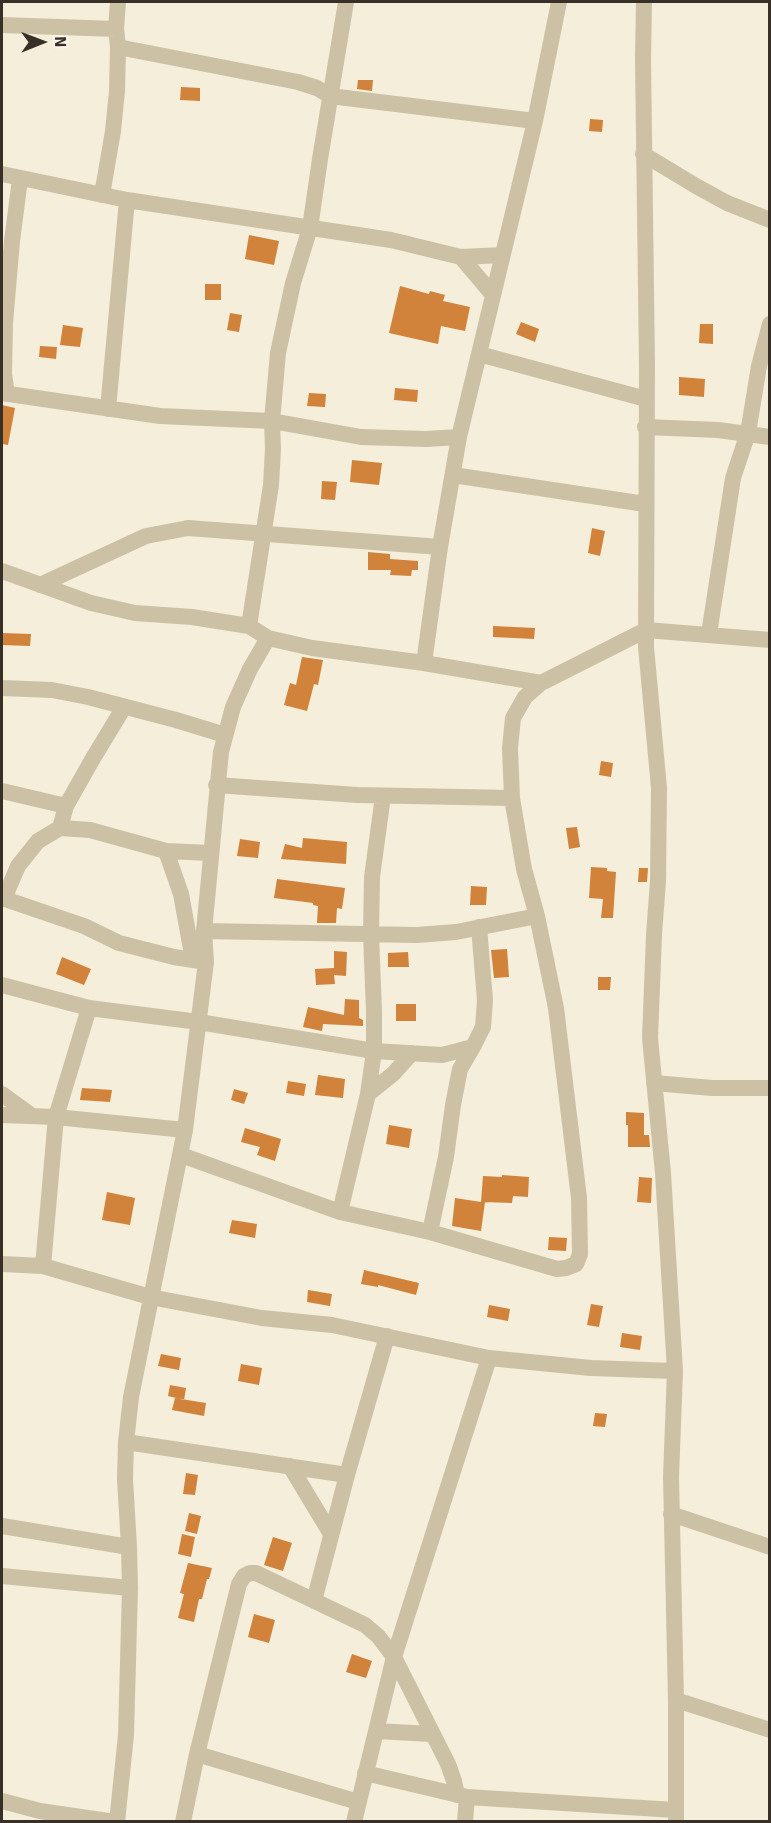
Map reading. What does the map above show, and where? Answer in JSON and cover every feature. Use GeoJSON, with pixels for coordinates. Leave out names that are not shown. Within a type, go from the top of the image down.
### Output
{"type":"FeatureCollection","features":[{"type":"Feature","properties":{"kind":"street"},"geometry":{"type":"LineString","coordinates":[[102,195],[117,91],[118,2]]}},
{"type":"Feature","properties":{"kind":"street"},"geometry":{"type":"LineString","coordinates":[[249,626],[271,485],[272,422],[278,353],[293,283],[310,228],[346,2]]}},
{"type":"Feature","properties":{"kind":"street"},"geometry":{"type":"LineString","coordinates":[[424,663],[440,547],[459,437],[535,121],[559,2]]}},
{"type":"Feature","properties":{"kind":"street"},"geometry":{"type":"LineString","coordinates":[[365,1773],[462,1796],[676,1816],[676,1700],[671,1514],[675,1371],[663,1173],[650,1038],[658,880],[659,788],[646,647],[644,2]]}},
{"type":"Feature","properties":{"kind":"street"},"geometry":{"type":"LineString","coordinates":[[2,25],[116,29]]}},
{"type":"Feature","properties":{"kind":"street"},"geometry":{"type":"LineString","coordinates":[[118,47],[298,82],[317,88],[330,96],[535,121]]}},
{"type":"Feature","properties":{"kind":"street"},"geometry":{"type":"LineString","coordinates":[[644,154],[727,203],[770,220]]}},
{"type":"Feature","properties":{"kind":"street"},"geometry":{"type":"LineString","coordinates":[[2,174],[127,200],[391,240],[461,257],[502,255]]}},
{"type":"Feature","properties":{"kind":"street"},"geometry":{"type":"LineString","coordinates":[[20,178],[12,241],[4,353],[4,393],[160,416],[272,422],[361,437],[416,439],[459,437]]}},
{"type":"Feature","properties":{"kind":"street"},"geometry":{"type":"LineString","coordinates":[[108,409],[127,200]]}},
{"type":"Feature","properties":{"kind":"street"},"geometry":{"type":"LineString","coordinates":[[461,257],[493,295]]}},
{"type":"Feature","properties":{"kind":"street"},"geometry":{"type":"LineString","coordinates":[[709,634],[734,478],[748,433],[759,366],[770,324]]}},
{"type":"Feature","properties":{"kind":"street"},"geometry":{"type":"LineString","coordinates":[[479,354],[646,399]]}},
{"type":"Feature","properties":{"kind":"street"},"geometry":{"type":"LineString","coordinates":[[645,427],[748,433],[770,437]]}},
{"type":"Feature","properties":{"kind":"street"},"geometry":{"type":"LineString","coordinates":[[453,475],[645,504]]}},
{"type":"Feature","properties":{"kind":"street"},"geometry":{"type":"LineString","coordinates":[[40,585],[146,536],[188,528],[440,547]]}},
{"type":"Feature","properties":{"kind":"street"},"geometry":{"type":"LineString","coordinates":[[2,571],[92,603],[135,613],[192,617],[249,626],[268,638],[312,648],[424,663],[541,683]]}},
{"type":"Feature","properties":{"kind":"street"},"geometry":{"type":"LineString","coordinates":[[181,1155],[340,1212],[430,1232],[557,1269],[576,1264],[580,1254],[579,1198],[556,1008],[537,916],[524,869],[512,798],[510,748],[513,718],[525,697],[541,683],[646,630],[770,640]]}},
{"type":"Feature","properties":{"kind":"street"},"geometry":{"type":"LineString","coordinates":[[2,1801],[40,1811],[116,1821],[126,1735],[130,1588],[125,1479],[131,1397],[185,1130],[199,1022],[200,961],[221,752],[233,707],[250,669],[268,638]]}},
{"type":"Feature","properties":{"kind":"street"},"geometry":{"type":"LineString","coordinates":[[2,688],[52,690],[176,720],[225,735]]}},
{"type":"Feature","properties":{"kind":"street"},"geometry":{"type":"LineString","coordinates":[[60,828],[66,806],[124,707]]}},
{"type":"Feature","properties":{"kind":"street"},"geometry":{"type":"LineString","coordinates":[[216,785],[383,796],[512,798]]}},
{"type":"Feature","properties":{"kind":"street"},"geometry":{"type":"LineString","coordinates":[[2,791],[66,806]]}},
{"type":"Feature","properties":{"kind":"street"},"geometry":{"type":"LineString","coordinates":[[340,1212],[368,1094],[374,1051],[372,877],[383,796]]}},
{"type":"Feature","properties":{"kind":"street"},"geometry":{"type":"LineString","coordinates":[[200,961],[119,943],[84,926],[3,898],[18,866],[38,841],[60,828],[90,830],[166,851],[210,853]]}},
{"type":"Feature","properties":{"kind":"street"},"geometry":{"type":"LineString","coordinates":[[166,851],[200,961]]}},
{"type":"Feature","properties":{"kind":"street"},"geometry":{"type":"LineString","coordinates":[[204,931],[417,935],[456,932],[537,916]]}},
{"type":"Feature","properties":{"kind":"street"},"geometry":{"type":"LineString","coordinates":[[430,1232],[446,1157],[460,1068],[483,1027],[485,1000],[479,927]]}},
{"type":"Feature","properties":{"kind":"street"},"geometry":{"type":"LineString","coordinates":[[2,986],[89,1008],[199,1022],[374,1051],[442,1055],[473,1047]]}},
{"type":"Feature","properties":{"kind":"street"},"geometry":{"type":"LineString","coordinates":[[43,1266],[56,1117],[89,1008]]}},
{"type":"Feature","properties":{"kind":"street"},"geometry":{"type":"LineString","coordinates":[[368,1094],[393,1074],[412,1053]]}},
{"type":"Feature","properties":{"kind":"street"},"geometry":{"type":"LineString","coordinates":[[442,1055],[460,1068]]}},
{"type":"Feature","properties":{"kind":"street"},"geometry":{"type":"LineString","coordinates":[[654,1083],[712,1088],[770,1088]]}},
{"type":"Feature","properties":{"kind":"street"},"geometry":{"type":"LineString","coordinates":[[2,1095],[32,1116]]}},
{"type":"Feature","properties":{"kind":"street"},"geometry":{"type":"LineString","coordinates":[[2,1115],[56,1117],[185,1130]]}},
{"type":"Feature","properties":{"kind":"street"},"geometry":{"type":"LineString","coordinates":[[2,1264],[43,1266],[150,1298],[262,1318],[332,1325],[489,1358],[591,1368],[675,1371]]}},
{"type":"Feature","properties":{"kind":"street"},"geometry":{"type":"LineString","coordinates":[[314,1601],[346,1475],[387,1336]]}},
{"type":"Feature","properties":{"kind":"street"},"geometry":{"type":"LineString","coordinates":[[354,1821],[394,1657],[489,1358]]}},
{"type":"Feature","properties":{"kind":"street"},"geometry":{"type":"LineString","coordinates":[[126,1442],[346,1475]]}},
{"type":"Feature","properties":{"kind":"street"},"geometry":{"type":"LineString","coordinates":[[290,1466],[331,1534]]}},
{"type":"Feature","properties":{"kind":"street"},"geometry":{"type":"LineString","coordinates":[[317,1470],[340,1499]]}},
{"type":"Feature","properties":{"kind":"street"},"geometry":{"type":"LineString","coordinates":[[671,1514],[770,1547]]}},
{"type":"Feature","properties":{"kind":"street"},"geometry":{"type":"LineString","coordinates":[[2,1526],[129,1547]]}},
{"type":"Feature","properties":{"kind":"street"},"geometry":{"type":"LineString","coordinates":[[183,1821],[239,1584],[244,1576],[256,1573],[365,1625],[378,1636],[394,1657],[448,1764],[462,1796],[465,1821]]}},
{"type":"Feature","properties":{"kind":"street"},"geometry":{"type":"LineString","coordinates":[[2,1576],[130,1588]]}},
{"type":"Feature","properties":{"kind":"street"},"geometry":{"type":"LineString","coordinates":[[676,1700],[770,1730]]}},
{"type":"Feature","properties":{"kind":"street"},"geometry":{"type":"LineString","coordinates":[[376,1731],[431,1734]]}},
{"type":"Feature","properties":{"kind":"street"},"geometry":{"type":"LineString","coordinates":[[197,1754],[358,1802]]}},
{"type":"Feature","properties":{"kind":"building"},"geometry":{"type":"Polygon","coordinates":[[[358,80],[373,80],[372,91],[357,89],[358,80]]]}},
{"type":"Feature","properties":{"kind":"building"},"geometry":{"type":"Polygon","coordinates":[[[181,87],[200,88],[200,101],[180,100],[181,87]]]}},
{"type":"Feature","properties":{"kind":"building"},"geometry":{"type":"Polygon","coordinates":[[[590,119],[603,120],[602,132],[589,131],[590,119]]]}},
{"type":"Feature","properties":{"kind":"building"},"geometry":{"type":"Polygon","coordinates":[[[249,235],[279,241],[274,265],[245,259],[249,235]]]}},
{"type":"Feature","properties":{"kind":"building"},"geometry":{"type":"Polygon","coordinates":[[[205,284],[221,284],[221,300],[205,300],[205,284]]]}},
{"type":"Feature","properties":{"kind":"building"},"geometry":{"type":"Polygon","coordinates":[[[400,286],[429,294],[430,291],[445,295],[443,301],[470,307],[465,331],[441,326],[438,344],[389,333],[400,286]]]}},
{"type":"Feature","properties":{"kind":"building"},"geometry":{"type":"Polygon","coordinates":[[[230,313],[242,315],[239,332],[227,330],[230,313]]]}},
{"type":"Feature","properties":{"kind":"building"},"geometry":{"type":"Polygon","coordinates":[[[521,322],[539,329],[535,342],[516,334],[521,322]]]}},
{"type":"Feature","properties":{"kind":"building"},"geometry":{"type":"Polygon","coordinates":[[[700,324],[713,324],[713,344],[699,343],[700,324]]]}},
{"type":"Feature","properties":{"kind":"building"},"geometry":{"type":"Polygon","coordinates":[[[63,325],[83,328],[80,347],[60,345],[63,325]]]}},
{"type":"Feature","properties":{"kind":"building"},"geometry":{"type":"Polygon","coordinates":[[[40,346],[57,347],[56,359],[39,357],[40,346]]]}},
{"type":"Feature","properties":{"kind":"building"},"geometry":{"type":"Polygon","coordinates":[[[679,377],[705,379],[704,397],[679,395],[679,377]]]}},
{"type":"Feature","properties":{"kind":"building"},"geometry":{"type":"Polygon","coordinates":[[[395,388],[418,390],[417,402],[394,400],[395,388]]]}},
{"type":"Feature","properties":{"kind":"building"},"geometry":{"type":"Polygon","coordinates":[[[309,393],[326,394],[325,407],[307,406],[309,393]]]}},
{"type":"Feature","properties":{"kind":"building"},"geometry":{"type":"Polygon","coordinates":[[[2,405],[15,408],[8,445],[2,444],[2,405]]]}},
{"type":"Feature","properties":{"kind":"building"},"geometry":{"type":"Polygon","coordinates":[[[352,460],[382,463],[379,485],[350,482],[352,460]]]}},
{"type":"Feature","properties":{"kind":"building"},"geometry":{"type":"Polygon","coordinates":[[[322,481],[337,482],[335,500],[321,499],[322,481]]]}},
{"type":"Feature","properties":{"kind":"building"},"geometry":{"type":"Polygon","coordinates":[[[592,528],[605,531],[600,556],[588,553],[592,528]]]}},
{"type":"Feature","properties":{"kind":"building"},"geometry":{"type":"Polygon","coordinates":[[[368,552],[390,554],[390,559],[418,561],[418,570],[412,570],[411,576],[390,575],[391,570],[368,570],[368,552]]]}},
{"type":"Feature","properties":{"kind":"building"},"geometry":{"type":"Polygon","coordinates":[[[493,626],[535,628],[534,639],[493,637],[493,626]]]}},
{"type":"Feature","properties":{"kind":"building"},"geometry":{"type":"Polygon","coordinates":[[[2,633],[31,634],[30,646],[2,645],[2,633]]]}},
{"type":"Feature","properties":{"kind":"building"},"geometry":{"type":"Polygon","coordinates":[[[302,657],[323,660],[318,685],[314,684],[307,711],[284,705],[290,683],[296,685],[302,657]]]}},
{"type":"Feature","properties":{"kind":"building"},"geometry":{"type":"Polygon","coordinates":[[[601,761],[613,763],[611,777],[599,775],[601,761]]]}},
{"type":"Feature","properties":{"kind":"building"},"geometry":{"type":"Polygon","coordinates":[[[577,827],[580,847],[569,849],[566,828],[577,827]]]}},
{"type":"Feature","properties":{"kind":"building"},"geometry":{"type":"Polygon","coordinates":[[[303,838],[347,842],[346,864],[281,859],[285,844],[302,848],[303,838]]]}},
{"type":"Feature","properties":{"kind":"building"},"geometry":{"type":"Polygon","coordinates":[[[240,839],[260,842],[258,858],[237,856],[240,839]]]}},
{"type":"Feature","properties":{"kind":"building"},"geometry":{"type":"Polygon","coordinates":[[[591,867],[607,868],[607,871],[616,872],[613,918],[601,918],[603,899],[589,898],[591,867]]]}},
{"type":"Feature","properties":{"kind":"building"},"geometry":{"type":"Polygon","coordinates":[[[639,868],[648,868],[647,882],[638,882],[639,868]]]}},
{"type":"Feature","properties":{"kind":"building"},"geometry":{"type":"Polygon","coordinates":[[[277,879],[345,888],[342,909],[337,908],[336,923],[317,923],[318,906],[313,903],[274,898],[277,879]]]}},
{"type":"Feature","properties":{"kind":"building"},"geometry":{"type":"Polygon","coordinates":[[[471,886],[487,887],[486,905],[470,905],[471,886]]]}},
{"type":"Feature","properties":{"kind":"building"},"geometry":{"type":"Polygon","coordinates":[[[507,949],[509,977],[494,978],[491,950],[507,949]]]}},
{"type":"Feature","properties":{"kind":"building"},"geometry":{"type":"Polygon","coordinates":[[[334,951],[347,952],[346,976],[334,975],[335,984],[316,985],[315,969],[334,968],[334,951]]]}},
{"type":"Feature","properties":{"kind":"building"},"geometry":{"type":"Polygon","coordinates":[[[408,952],[409,967],[388,967],[388,953],[408,952]]]}},
{"type":"Feature","properties":{"kind":"building"},"geometry":{"type":"Polygon","coordinates":[[[62,957],[91,969],[84,985],[56,974],[62,957]]]}},
{"type":"Feature","properties":{"kind":"building"},"geometry":{"type":"Polygon","coordinates":[[[598,977],[611,977],[610,990],[598,990],[598,977]]]}},
{"type":"Feature","properties":{"kind":"building"},"geometry":{"type":"Polygon","coordinates":[[[345,999],[359,1000],[359,1018],[363,1020],[363,1026],[323,1024],[322,1031],[303,1027],[308,1007],[344,1015],[345,999]]]}},
{"type":"Feature","properties":{"kind":"building"},"geometry":{"type":"Polygon","coordinates":[[[396,1004],[416,1004],[416,1021],[396,1021],[396,1004]]]}},
{"type":"Feature","properties":{"kind":"building"},"geometry":{"type":"Polygon","coordinates":[[[318,1075],[345,1079],[343,1098],[315,1095],[318,1075]]]}},
{"type":"Feature","properties":{"kind":"building"},"geometry":{"type":"Polygon","coordinates":[[[288,1081],[306,1084],[304,1096],[286,1093],[288,1081]]]}},
{"type":"Feature","properties":{"kind":"building"},"geometry":{"type":"Polygon","coordinates":[[[82,1088],[112,1090],[110,1102],[80,1100],[82,1088]]]}},
{"type":"Feature","properties":{"kind":"building"},"geometry":{"type":"Polygon","coordinates":[[[234,1089],[248,1093],[244,1104],[231,1100],[234,1089]]]}},
{"type":"Feature","properties":{"kind":"building"},"geometry":{"type":"Polygon","coordinates":[[[626,1112],[644,1113],[644,1135],[649,1135],[650,1147],[628,1147],[626,1112]]]}},
{"type":"Feature","properties":{"kind":"building"},"geometry":{"type":"Polygon","coordinates":[[[389,1125],[412,1129],[409,1148],[386,1144],[389,1125]]]}},
{"type":"Feature","properties":{"kind":"building"},"geometry":{"type":"Polygon","coordinates":[[[245,1128],[281,1139],[275,1161],[257,1155],[260,1147],[241,1142],[245,1128]]]}},
{"type":"Feature","properties":{"kind":"building"},"geometry":{"type":"Polygon","coordinates":[[[483,1176],[529,1177],[528,1197],[513,1196],[512,1203],[485,1202],[481,1231],[452,1226],[455,1198],[481,1202],[483,1176]]]}},
{"type":"Feature","properties":{"kind":"building"},"geometry":{"type":"Polygon","coordinates":[[[639,1177],[652,1178],[651,1203],[637,1202],[639,1177]]]}},
{"type":"Feature","properties":{"kind":"building"},"geometry":{"type":"Polygon","coordinates":[[[107,1192],[135,1198],[130,1225],[102,1220],[107,1192]]]}},
{"type":"Feature","properties":{"kind":"building"},"geometry":{"type":"Polygon","coordinates":[[[232,1220],[257,1224],[255,1238],[229,1233],[232,1220]]]}},
{"type":"Feature","properties":{"kind":"building"},"geometry":{"type":"Polygon","coordinates":[[[549,1237],[567,1238],[566,1251],[548,1250],[549,1237]]]}},
{"type":"Feature","properties":{"kind":"building"},"geometry":{"type":"Polygon","coordinates":[[[364,1270],[419,1283],[416,1295],[378,1285],[378,1287],[361,1284],[364,1270]]]}},
{"type":"Feature","properties":{"kind":"building"},"geometry":{"type":"Polygon","coordinates":[[[308,1290],[332,1294],[330,1306],[307,1302],[308,1290]]]}},
{"type":"Feature","properties":{"kind":"building"},"geometry":{"type":"Polygon","coordinates":[[[591,1304],[603,1306],[599,1327],[587,1325],[591,1304]]]}},
{"type":"Feature","properties":{"kind":"building"},"geometry":{"type":"Polygon","coordinates":[[[489,1305],[510,1309],[508,1321],[487,1317],[489,1305]]]}},
{"type":"Feature","properties":{"kind":"building"},"geometry":{"type":"Polygon","coordinates":[[[622,1333],[642,1336],[640,1350],[620,1347],[622,1333]]]}},
{"type":"Feature","properties":{"kind":"building"},"geometry":{"type":"Polygon","coordinates":[[[161,1354],[181,1358],[179,1370],[158,1366],[161,1354]]]}},
{"type":"Feature","properties":{"kind":"building"},"geometry":{"type":"Polygon","coordinates":[[[241,1364],[262,1368],[259,1385],[238,1381],[241,1364]]]}},
{"type":"Feature","properties":{"kind":"building"},"geometry":{"type":"Polygon","coordinates":[[[170,1385],[186,1388],[184,1400],[168,1396],[170,1385]]]}},
{"type":"Feature","properties":{"kind":"building"},"geometry":{"type":"Polygon","coordinates":[[[175,1398],[206,1403],[204,1416],[172,1410],[175,1398]]]}},
{"type":"Feature","properties":{"kind":"building"},"geometry":{"type":"Polygon","coordinates":[[[595,1413],[607,1414],[605,1427],[593,1426],[595,1413]]]}},
{"type":"Feature","properties":{"kind":"building"},"geometry":{"type":"Polygon","coordinates":[[[186,1473],[198,1475],[195,1495],[183,1494],[186,1473]]]}},
{"type":"Feature","properties":{"kind":"building"},"geometry":{"type":"Polygon","coordinates":[[[189,1513],[201,1516],[197,1534],[185,1531],[189,1513]]]}},
{"type":"Feature","properties":{"kind":"building"},"geometry":{"type":"Polygon","coordinates":[[[182,1534],[195,1537],[191,1557],[178,1554],[182,1534]]]}},
{"type":"Feature","properties":{"kind":"building"},"geometry":{"type":"Polygon","coordinates":[[[273,1537],[292,1543],[283,1571],[264,1565],[273,1537]]]}},
{"type":"Feature","properties":{"kind":"building"},"geometry":{"type":"Polygon","coordinates":[[[188,1563],[212,1568],[202,1599],[199,1599],[194,1622],[178,1618],[184,1594],[180,1593],[188,1563]]]}},
{"type":"Feature","properties":{"kind":"building"},"geometry":{"type":"Polygon","coordinates":[[[254,1614],[275,1620],[269,1643],[248,1637],[254,1614]]]}},
{"type":"Feature","properties":{"kind":"building"},"geometry":{"type":"Polygon","coordinates":[[[352,1654],[372,1661],[366,1678],[346,1672],[352,1654]]]}}]}
